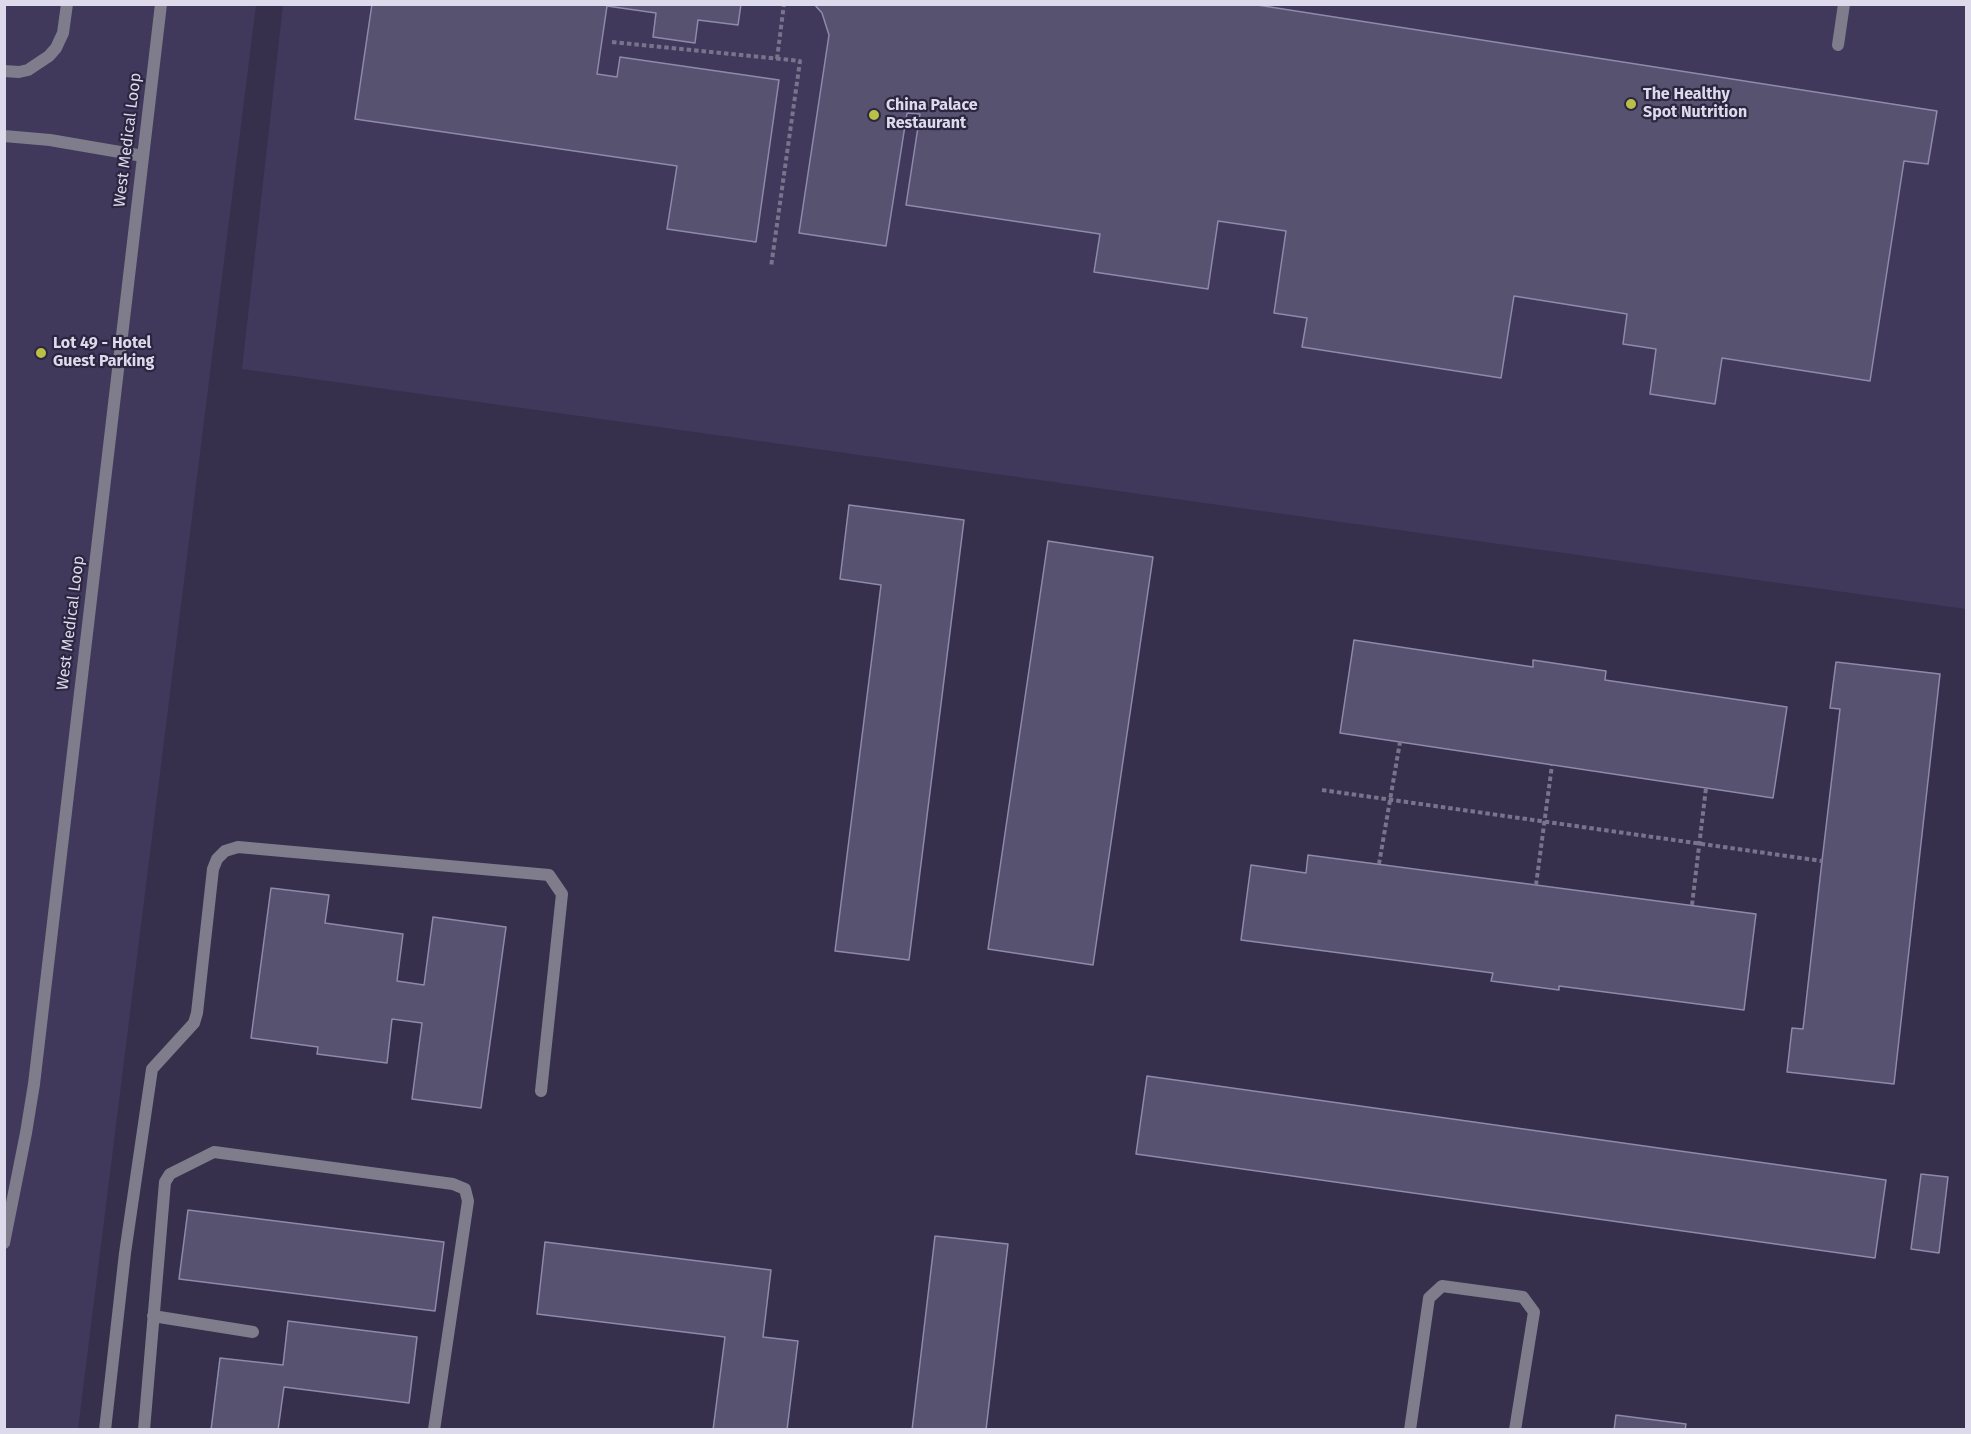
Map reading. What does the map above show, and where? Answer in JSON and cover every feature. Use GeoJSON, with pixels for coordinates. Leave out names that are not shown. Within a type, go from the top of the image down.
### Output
{"type":"FeatureCollection","features":[{"type":"Feature","properties":{"kind":"street"},"geometry":{"type":"LineString","coordinates":[[4,71],[19,72],[49,56],[61,40],[68,4]]}},
{"type":"Feature","properties":{"kind":"street","name":"West Medical Loop"},"geometry":{"type":"LineString","coordinates":[[4,1243],[34,1084],[161,4]]}},
{"type":"Feature","properties":{"kind":"street"},"geometry":{"type":"LineString","coordinates":[[1838,45],[1844,4]]}},
{"type":"Feature","properties":{"kind":"street"},"geometry":{"type":"LineString","coordinates":[[4,136],[50,140],[143,156]]}},
{"type":"Feature","properties":{"kind":"street"},"geometry":{"type":"LineString","coordinates":[[105,1430],[125,1253],[152,1069],[194,1023],[213,869],[217,859],[225,851],[238,847],[549,876],[562,894],[541,1091]]}},
{"type":"Feature","properties":{"kind":"street"},"geometry":{"type":"LineString","coordinates":[[144,1430],[165,1182],[170,1174],[214,1152],[453,1184],[465,1189],[468,1201],[434,1430]]}},
{"type":"Feature","properties":{"kind":"street"},"geometry":{"type":"LineString","coordinates":[[1410,1430],[1429,1298],[1442,1286],[1523,1297],[1534,1312],[1515,1430]]}},
{"type":"Feature","properties":{"kind":"street"},"geometry":{"type":"LineString","coordinates":[[153,1316],[253,1332]]}},
{"type":"Feature","properties":{"kind":"path"},"geometry":{"type":"LineString","coordinates":[[777,58],[784,4]]}},
{"type":"Feature","properties":{"kind":"path"},"geometry":{"type":"LineString","coordinates":[[612,42],[800,61],[771,267]]}},
{"type":"Feature","properties":{"kind":"path"},"geometry":{"type":"LineString","coordinates":[[1379,864],[1400,742]]}},
{"type":"Feature","properties":{"kind":"path"},"geometry":{"type":"LineString","coordinates":[[1536,885],[1552,765]]}},
{"type":"Feature","properties":{"kind":"path"},"geometry":{"type":"LineString","coordinates":[[1692,905],[1706,788]]}},
{"type":"Feature","properties":{"kind":"path"},"geometry":{"type":"LineString","coordinates":[[1322,789],[1822,861]]}},
{"type":"Feature","properties":{"kind":"shaded area"},"geometry":{"type":"Polygon","coordinates":[[[5,5],[256,5],[78,1429],[5,1430],[5,5]]]}},
{"type":"Feature","properties":{"kind":"shaded area"},"geometry":{"type":"Polygon","coordinates":[[[283,5],[1966,5],[1966,609],[242,369],[283,5]]]}},
{"type":"Feature","properties":{"kind":"building"},"geometry":{"type":"Polygon","coordinates":[[[372,4],[741,4],[738,25],[698,20],[695,43],[653,37],[656,13],[607,6],[597,74],[617,77],[620,57],[779,80],[756,242],[667,229],[677,166],[355,119],[372,4]]]}},
{"type":"Feature","properties":{"kind":"building"},"geometry":{"type":"Polygon","coordinates":[[[814,4],[1251,4],[1937,111],[1928,164],[1904,161],[1870,381],[1722,358],[1715,404],[1650,394],[1656,349],[1623,344],[1627,314],[1514,296],[1501,378],[1302,347],[1307,318],[1274,313],[1286,231],[1218,221],[1208,289],[1094,272],[1100,234],[906,205],[920,114],[907,113],[886,246],[799,233],[829,35],[822,13],[814,4]]]}},
{"type":"Feature","properties":{"kind":"building"},"geometry":{"type":"Polygon","coordinates":[[[849,505],[964,520],[909,960],[835,951],[881,585],[840,579],[849,505]]]}},
{"type":"Feature","properties":{"kind":"building"},"geometry":{"type":"Polygon","coordinates":[[[1048,541],[1153,557],[1093,965],[988,949],[1048,541]]]}},
{"type":"Feature","properties":{"kind":"building"},"geometry":{"type":"Polygon","coordinates":[[[1354,640],[1533,667],[1533,660],[1606,671],[1605,680],[1787,707],[1773,798],[1340,733],[1354,640]]]}},
{"type":"Feature","properties":{"kind":"building"},"geometry":{"type":"Polygon","coordinates":[[[1836,662],[1940,674],[1894,1084],[1787,1072],[1792,1028],[1803,1029],[1840,709],[1830,708],[1836,662]]]}},
{"type":"Feature","properties":{"kind":"building"},"geometry":{"type":"Polygon","coordinates":[[[1308,855],[1756,914],[1744,1010],[1559,986],[1559,990],[1491,981],[1493,973],[1241,940],[1251,865],[1306,873],[1308,855]]]}},
{"type":"Feature","properties":{"kind":"building"},"geometry":{"type":"Polygon","coordinates":[[[271,888],[329,895],[325,923],[403,934],[397,981],[424,985],[433,917],[506,927],[481,1108],[412,1099],[422,1023],[392,1019],[387,1063],[317,1054],[318,1047],[251,1038],[271,888]]]}},
{"type":"Feature","properties":{"kind":"building"},"geometry":{"type":"Polygon","coordinates":[[[1147,1076],[1886,1180],[1875,1258],[1136,1154],[1147,1076]]]}},
{"type":"Feature","properties":{"kind":"building"},"geometry":{"type":"Polygon","coordinates":[[[1921,1174],[1948,1177],[1939,1253],[1911,1249],[1921,1174]]]}},
{"type":"Feature","properties":{"kind":"building"},"geometry":{"type":"Polygon","coordinates":[[[188,1210],[444,1242],[435,1311],[179,1279],[188,1210]]]}},
{"type":"Feature","properties":{"kind":"building"},"geometry":{"type":"Polygon","coordinates":[[[935,1236],[1008,1244],[986,1430],[912,1430],[935,1236]]]}},
{"type":"Feature","properties":{"kind":"building"},"geometry":{"type":"Polygon","coordinates":[[[545,1242],[771,1270],[763,1337],[798,1341],[787,1430],[713,1430],[725,1337],[537,1314],[545,1242]]]}},
{"type":"Feature","properties":{"kind":"building"},"geometry":{"type":"Polygon","coordinates":[[[288,1321],[417,1337],[409,1403],[284,1387],[278,1430],[211,1430],[220,1358],[283,1365],[288,1321]]]}},
{"type":"Feature","properties":{"kind":"building"},"geometry":{"type":"Polygon","coordinates":[[[1616,1415],[1686,1424],[1685,1430],[1614,1430],[1616,1415]]]}},
{"type":"Feature","properties":{"kind":"place","name":"The Healthy Spot Nutrition"},"geometry":{"type":"Point","coordinates":[1631,104]}},
{"type":"Feature","properties":{"kind":"place","name":"China Palace Restaurant"},"geometry":{"type":"Point","coordinates":[874,115]}},
{"type":"Feature","properties":{"kind":"place","name":"Lot 49 - Hotel Guest Parking"},"geometry":{"type":"Point","coordinates":[41,353]}}]}
